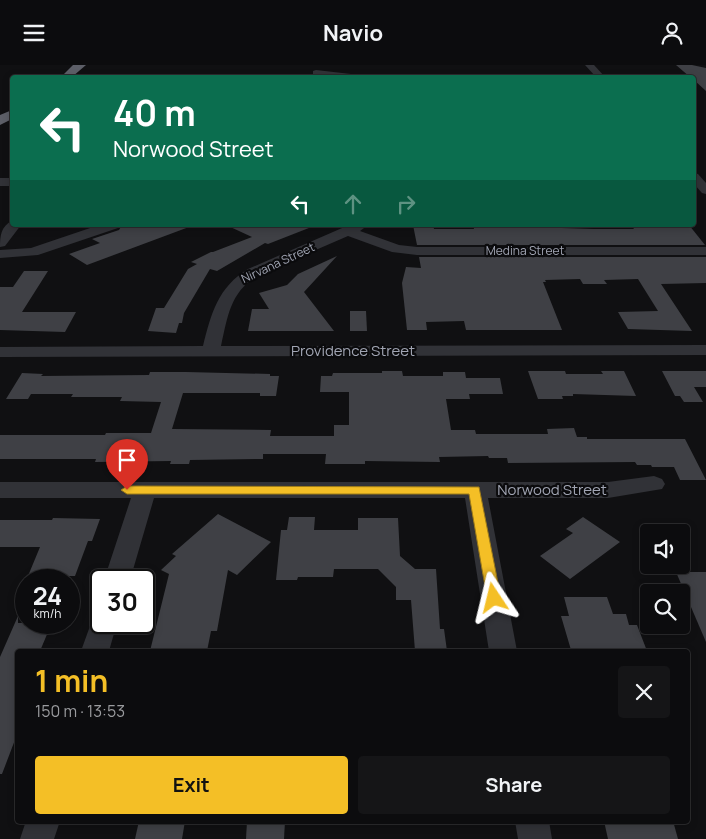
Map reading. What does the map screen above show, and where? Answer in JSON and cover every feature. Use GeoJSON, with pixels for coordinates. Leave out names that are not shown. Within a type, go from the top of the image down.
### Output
{"type":"FeatureCollection","features":[{"type":"Feature","properties":{"kind":"highway"},"geometry":{"type":"LineString","coordinates":[[68,75],[80,65]]}},
{"type":"Feature","properties":{"kind":"street"},"geometry":{"type":"LineString","coordinates":[[311,75],[332,65]]}},
{"type":"Feature","properties":{"kind":"street"},"geometry":{"type":"LineString","coordinates":[[589,65],[599,75]]}},
{"type":"Feature","properties":{"kind":"street"},"geometry":{"type":"LineString","coordinates":[[316,73],[334,75]]}},
{"type":"Feature","properties":{"kind":"street"},"geometry":{"type":"LineString","coordinates":[[696,179],[706,190]]}},
{"type":"Feature","properties":{"kind":"street"},"geometry":{"type":"LineString","coordinates":[[0,243],[12,227]]}},
{"type":"Feature","properties":{"kind":"street"},"geometry":{"type":"LineString","coordinates":[[0,254],[33,252],[107,227]]}},
{"type":"Feature","properties":{"kind":"street","name":"Medina Street"},"geometry":{"type":"LineString","coordinates":[[354,228],[388,246],[408,250],[706,251]]}},
{"type":"Feature","properties":{"kind":"street","name":"Nirvana Street"},"geometry":{"type":"LineString","coordinates":[[211,351],[222,306],[228,293],[237,282],[253,272],[354,228]]}},
{"type":"Feature","properties":{"kind":"street","name":"Providence Street"},"geometry":{"type":"LineString","coordinates":[[0,352],[706,350]]}},
{"type":"Feature","properties":{"kind":"street","name":"Norwood Street"},"geometry":{"type":"LineString","coordinates":[[0,490],[608,491],[654,484]]}},
{"type":"Feature","properties":{"kind":"street"},"geometry":{"type":"LineString","coordinates":[[120,569],[145,490]]}},
{"type":"Feature","properties":{"kind":"street"},"geometry":{"type":"LineString","coordinates":[[475,490],[503,649]]}},
{"type":"Feature","properties":{"kind":"street"},"geometry":{"type":"LineString","coordinates":[[96,649],[100,634]]}},
{"type":"Feature","properties":{"kind":"street"},"geometry":{"type":"LineString","coordinates":[[37,839],[42,824]]}},
{"type":"Feature","properties":{"kind":"street"},"geometry":{"type":"LineString","coordinates":[[532,824],[535,839]]}},
{"type":"Feature","properties":{"kind":"building"},"geometry":{"type":"Polygon","coordinates":[[[676,65],[692,65],[706,68],[706,91],[696,82],[696,75],[688,75],[676,65]]]}},
{"type":"Feature","properties":{"kind":"building"},"geometry":{"type":"Polygon","coordinates":[[[121,227],[189,227],[87,265],[69,254],[100,243],[92,239],[119,230],[121,227]]]}},
{"type":"Feature","properties":{"kind":"building"},"geometry":{"type":"Polygon","coordinates":[[[230,227],[311,227],[268,244],[265,243],[217,271],[210,269],[184,313],[182,323],[179,323],[176,333],[148,331],[156,308],[164,308],[188,269],[197,264],[191,262],[211,252],[252,237],[230,227]]]}},
{"type":"Feature","properties":{"kind":"building"},"geometry":{"type":"Polygon","coordinates":[[[413,227],[434,227],[434,229],[562,227],[634,229],[632,227],[691,227],[705,245],[417,245],[413,227]]]}},
{"type":"Feature","properties":{"kind":"building"},"geometry":{"type":"Polygon","coordinates":[[[337,256],[304,292],[334,331],[248,331],[252,309],[269,309],[259,293],[287,285],[298,274],[337,256]]]}},
{"type":"Feature","properties":{"kind":"building"},"geometry":{"type":"Polygon","coordinates":[[[419,257],[706,257],[706,283],[661,284],[692,331],[628,329],[618,312],[658,311],[638,279],[604,280],[607,284],[583,284],[580,279],[545,280],[546,282],[543,282],[562,330],[466,330],[464,321],[426,322],[427,330],[407,330],[402,283],[406,267],[421,268],[419,257]]]}},
{"type":"Feature","properties":{"kind":"building"},"geometry":{"type":"Polygon","coordinates":[[[24,271],[48,271],[22,312],[76,312],[65,332],[0,330],[0,287],[13,287],[24,271]]]}},
{"type":"Feature","properties":{"kind":"building"},"geometry":{"type":"Polygon","coordinates":[[[350,311],[366,311],[367,331],[350,331],[350,311]]]}},
{"type":"Feature","properties":{"kind":"building"},"geometry":{"type":"Polygon","coordinates":[[[382,371],[402,371],[403,376],[443,376],[443,372],[465,372],[466,378],[500,378],[503,394],[469,394],[470,399],[446,399],[451,430],[475,430],[476,434],[548,434],[547,429],[574,428],[577,437],[587,437],[587,439],[685,439],[706,480],[680,480],[674,467],[652,467],[651,465],[637,465],[635,462],[508,463],[507,458],[489,458],[488,456],[439,457],[440,462],[365,461],[365,464],[325,464],[326,454],[263,454],[263,459],[190,460],[189,464],[170,464],[171,461],[95,462],[96,459],[0,459],[0,435],[151,433],[161,402],[120,401],[122,397],[71,397],[73,394],[31,394],[28,399],[6,399],[22,373],[43,374],[41,376],[149,375],[150,372],[270,374],[270,376],[279,376],[276,396],[260,396],[260,393],[183,393],[172,429],[271,430],[270,436],[334,436],[334,425],[349,425],[349,392],[320,392],[321,376],[332,376],[333,373],[382,373],[382,371]]]}},
{"type":"Feature","properties":{"kind":"building"},"geometry":{"type":"Polygon","coordinates":[[[528,371],[603,374],[601,371],[624,371],[636,396],[573,394],[573,396],[562,396],[563,399],[538,399],[528,371]]]}},
{"type":"Feature","properties":{"kind":"building"},"geometry":{"type":"Polygon","coordinates":[[[662,371],[706,371],[706,387],[694,387],[703,402],[684,402],[680,396],[675,396],[662,371]]]}},
{"type":"Feature","properties":{"kind":"building"},"geometry":{"type":"Polygon","coordinates":[[[218,514],[271,542],[237,575],[228,570],[217,631],[211,631],[207,649],[150,649],[169,574],[161,570],[176,556],[172,554],[218,514]]]}},
{"type":"Feature","properties":{"kind":"building"},"geometry":{"type":"Polygon","coordinates":[[[289,517],[315,517],[314,530],[358,530],[358,518],[398,518],[400,556],[415,569],[436,569],[440,629],[444,629],[447,649],[415,649],[411,600],[396,600],[396,587],[378,569],[334,569],[333,577],[298,577],[297,580],[276,580],[281,530],[287,530],[289,517]]]}},
{"type":"Feature","properties":{"kind":"building"},"geometry":{"type":"Polygon","coordinates":[[[583,517],[620,542],[570,579],[540,556],[573,533],[566,529],[583,517]]]}},
{"type":"Feature","properties":{"kind":"building"},"geometry":{"type":"Polygon","coordinates":[[[53,518],[100,519],[92,541],[88,541],[78,569],[31,569],[40,547],[0,547],[0,520],[52,520],[53,518]]]}},
{"type":"Feature","properties":{"kind":"building"},"geometry":{"type":"Polygon","coordinates":[[[706,572],[706,642],[690,605],[690,584],[681,584],[677,574],[706,572]]]}},
{"type":"Feature","properties":{"kind":"building"},"geometry":{"type":"Polygon","coordinates":[[[564,597],[607,597],[613,614],[626,614],[629,625],[637,625],[646,649],[571,649],[561,616],[569,616],[564,597]]]}},
{"type":"Feature","properties":{"kind":"building"},"geometry":{"type":"Polygon","coordinates":[[[15,623],[15,634],[47,634],[41,649],[15,649],[15,740],[2,774],[0,774],[0,657],[15,623]]]}},
{"type":"Feature","properties":{"kind":"building"},"geometry":{"type":"Polygon","coordinates":[[[138,824],[184,824],[182,839],[135,839],[138,824]]]}},
{"type":"Feature","properties":{"kind":"building"},"geometry":{"type":"Polygon","coordinates":[[[247,824],[285,824],[284,839],[246,839],[247,824]]]}},
{"type":"Feature","properties":{"kind":"building"},"geometry":{"type":"Polygon","coordinates":[[[605,824],[674,824],[678,839],[608,839],[605,824]]]}},
{"type":"Feature","properties":{"kind":"route"},"geometry":{"type":"LineString","coordinates":[[127,490],[475,490],[494,598]]}}]}
